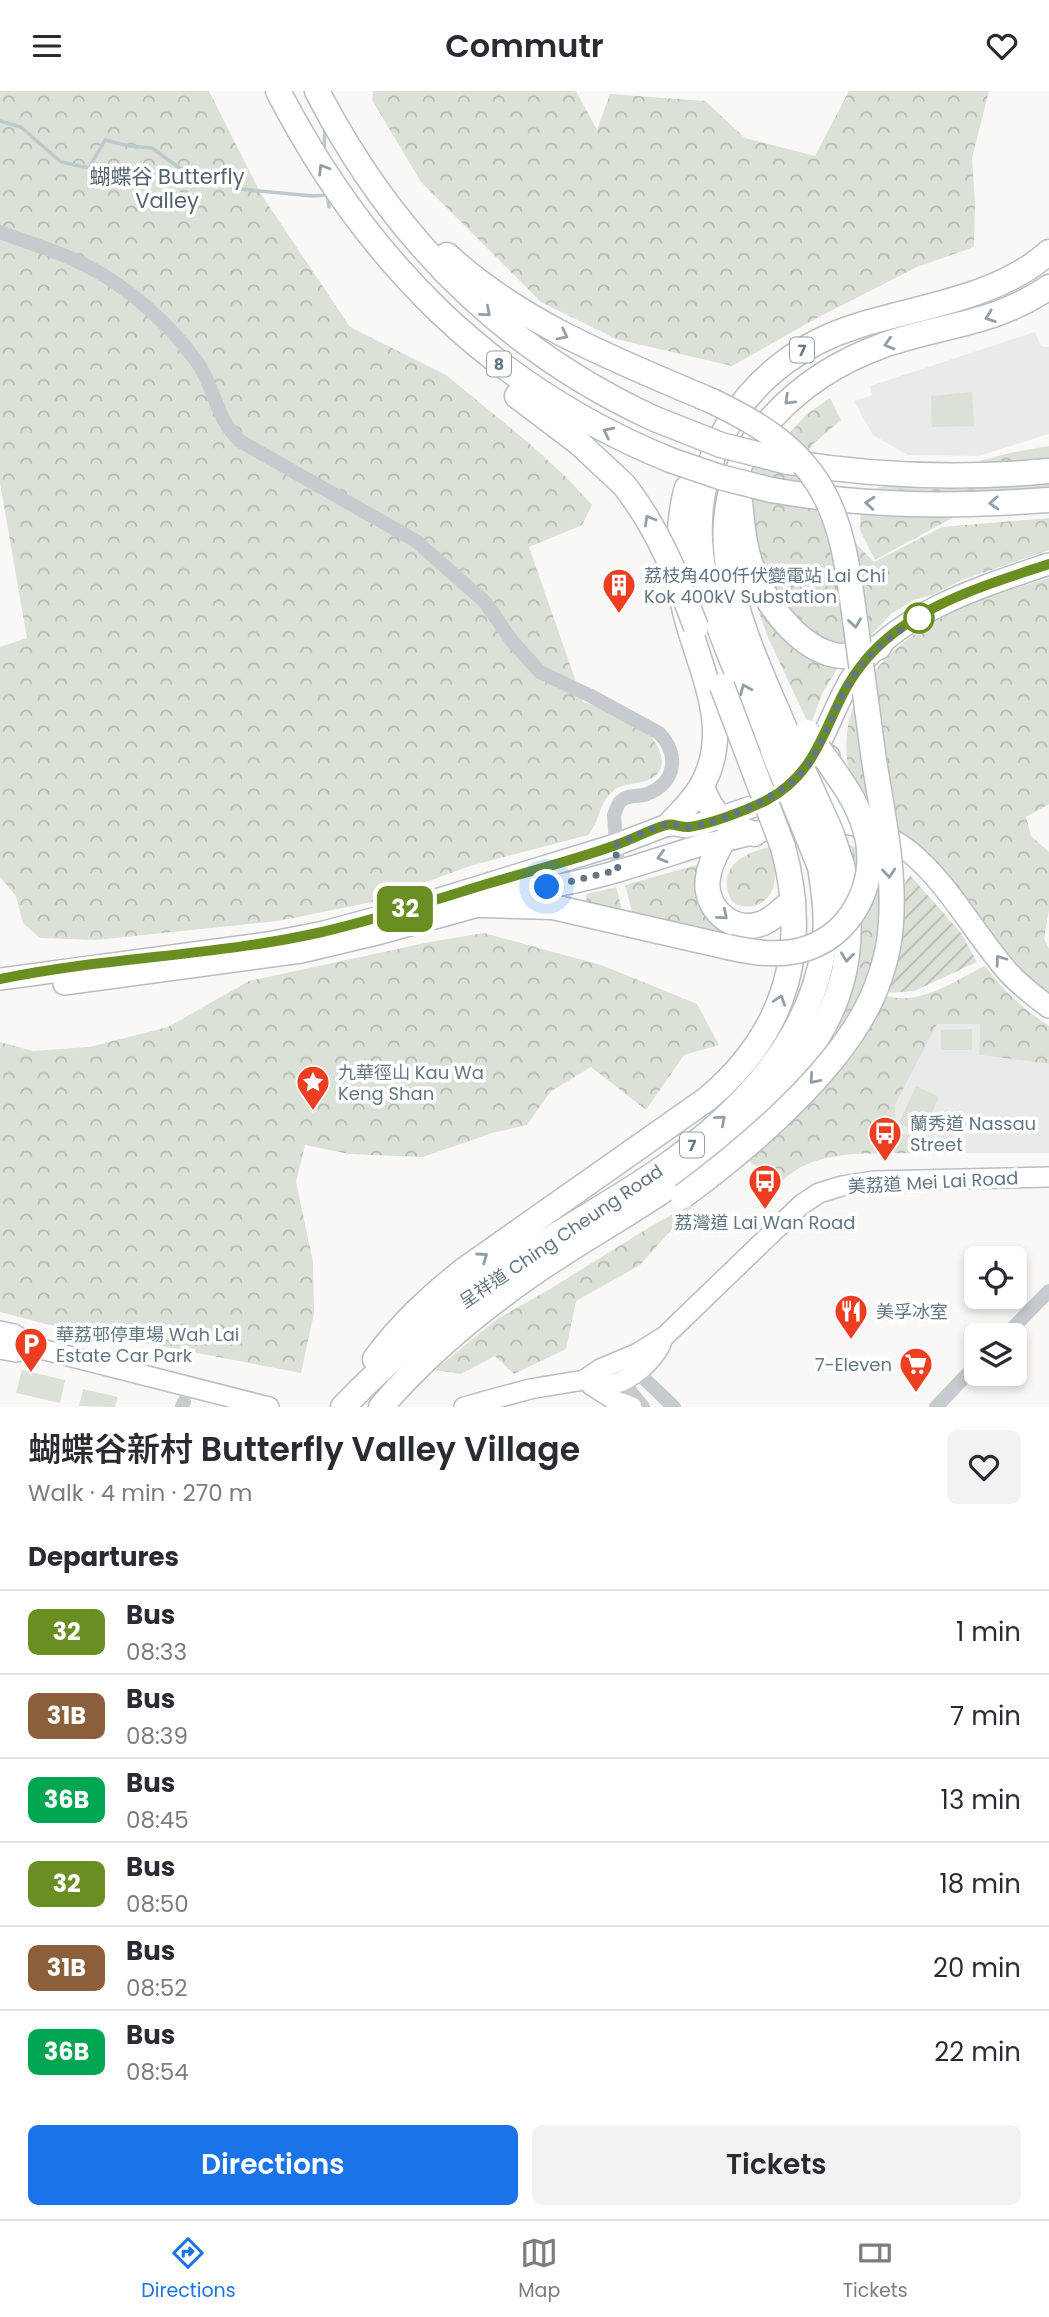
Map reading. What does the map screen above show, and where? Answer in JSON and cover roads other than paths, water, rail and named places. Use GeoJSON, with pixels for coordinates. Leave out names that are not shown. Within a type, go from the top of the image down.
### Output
{"type":"FeatureCollection","features":[{"type":"Feature","properties":{"kind":"highway","name":"8"},"geometry":{"type":"LineString","coordinates":[[278,91],[327,176],[361,226],[443,316],[490,357],[568,411],[613,435],[670,460],[754,486],[839,501],[939,506],[1049,500]]}},
{"type":"Feature","properties":{"kind":"highway","name":"8"},"geometry":{"type":"LineString","coordinates":[[317,91],[333,123],[374,189],[425,252],[501,325],[592,388],[671,426],[751,454],[840,469],[939,475],[1049,471]]}},
{"type":"Feature","properties":{"kind":"highway"},"geometry":{"type":"LineString","coordinates":[[374,189],[457,264],[530,317],[596,351],[734,411],[770,433],[809,471],[825,495],[837,525],[848,576],[890,873],[891,920],[885,959],[876,987],[864,1014],[817,1076],[765,1130],[683,1196],[443,1345]]}},
{"type":"Feature","properties":{"kind":"highway"},"geometry":{"type":"LineString","coordinates":[[343,1407],[390,1351],[401,1325],[421,1305],[464,1270],[693,1110],[739,1069],[768,1030],[778,1008],[793,953],[795,926],[791,876],[769,806],[667,555],[646,514],[624,485],[595,457],[500,383],[454,340],[408,290],[361,226]]}},
{"type":"Feature","properties":{"kind":"highway","name":"呈祥道 Ching Cheung Road"},"geometry":{"type":"LineString","coordinates":[[790,742],[728,646],[705,579],[699,531],[702,497],[709,467],[728,425],[757,384],[785,361],[815,343],[854,327],[982,290],[1013,276],[1049,252]]}},
{"type":"Feature","properties":{"kind":"highway","name":"呈祥道 Ching Cheung Road"},"geometry":{"type":"LineString","coordinates":[[381,1407],[443,1345],[530,1275],[643,1204],[703,1161],[766,1104],[799,1065],[832,1010],[845,969],[848,915],[790,742],[737,605],[728,573],[724,537],[727,507],[738,465],[757,436],[790,399],[837,365],[893,342],[984,320],[1023,303],[1049,287]]}},
{"type":"Feature","properties":{"kind":"highway"},"geometry":{"type":"LineString","coordinates":[[738,465],[746,548],[763,593],[803,640],[821,650],[840,656],[879,647]]}},
{"type":"Feature","properties":{"kind":"highway"},"geometry":{"type":"LineString","coordinates":[[670,824],[688,806],[702,786],[714,750],[713,704],[681,590],[679,550],[686,491],[694,475],[709,467]]}},
{"type":"Feature","properties":{"kind":"highway"},"geometry":{"type":"LineString","coordinates":[[482,905],[553,907],[727,947],[776,954],[815,945],[845,923],[859,903],[868,882],[870,852],[861,817],[850,795],[790,742]]}},
{"type":"Feature","properties":{"kind":"highway"},"geometry":{"type":"LineString","coordinates":[[702,786],[720,830],[707,888],[712,904],[721,916],[734,924],[756,925],[777,915],[793,900]]}},
{"type":"Feature","properties":{"kind":"highway"},"geometry":{"type":"LineString","coordinates":[[720,830],[754,834]]}},
{"type":"Feature","properties":{"kind":"highway","name":"呈祥道 Ching Cheung Road"},"geometry":{"type":"LineString","coordinates":[[390,1351],[426,1329],[504,1270],[677,1158],[731,1111],[761,1079],[798,1026],[809,1004],[819,971],[831,866]]}},
{"type":"Feature","properties":{"kind":"main road"},"geometry":{"type":"LineString","coordinates":[[0,994],[301,952],[381,933],[529,889],[564,884],[618,870],[705,844],[720,830],[792,783],[812,759],[839,702],[859,668],[879,647],[903,628],[947,601],[1049,564]]}},
{"type":"Feature","properties":{"kind":"main road"},"geometry":{"type":"LineString","coordinates":[[839,702],[828,761],[828,784],[835,800],[867,829],[905,848],[929,868],[1008,971],[1049,1007]]}},
{"type":"Feature","properties":{"kind":"main road"},"geometry":{"type":"LineString","coordinates":[[754,834],[814,821],[867,829]]}},
{"type":"Feature","properties":{"kind":"main road"},"geometry":{"type":"LineString","coordinates":[[0,979],[294,938],[366,921],[615,845],[670,824],[720,830]]}},
{"type":"Feature","properties":{"kind":"main road","name":"美荔道 Mei Lai Road"},"geometry":{"type":"LineString","coordinates":[[628,1370],[800,1205],[819,1193],[874,1181],[1049,1177]]}},
{"type":"Feature","properties":{"kind":"main road"},"geometry":{"type":"LineString","coordinates":[[0,1331],[15,1334],[33,1347],[269,1407]]}},
{"type":"Feature","properties":{"kind":"main road"},"geometry":{"type":"LineString","coordinates":[[0,1349],[16,1352],[33,1347]]}},
{"type":"Feature","properties":{"kind":"main road"},"geometry":{"type":"LineString","coordinates":[[464,1407],[521,1391],[584,1380],[600,1369],[628,1370]]}},
{"type":"Feature","properties":{"kind":"main road"},"geometry":{"type":"LineString","coordinates":[[584,1380],[616,1401],[632,1407]]}},
{"type":"Feature","properties":{"kind":"street"},"geometry":{"type":"LineString","coordinates":[[0,232],[85,265],[134,295],[194,358],[208,378],[224,422],[240,441],[416,541],[485,601],[512,641],[540,672],[659,733],[668,742],[674,762],[666,781],[655,790],[621,800],[614,815],[618,870]]}},
{"type":"Feature","properties":{"kind":"street"},"geometry":{"type":"LineString","coordinates":[[1018,1323],[1049,1291]]}},
{"type":"Feature","properties":{"kind":"street"},"geometry":{"type":"LineString","coordinates":[[628,1370],[630,1391],[643,1407]]}},
{"type":"Feature","properties":{"kind":"street"},"geometry":{"type":"LineString","coordinates":[[628,1370],[674,1407]]}},
{"type":"Feature","properties":{"kind":"street"},"geometry":{"type":"LineString","coordinates":[[936,1407],[964,1378]]}},
{"type":"Feature","properties":{"kind":"waterway"},"geometry":{"type":"LineString","coordinates":[[0,121],[21,127],[61,162],[89,168],[105,140],[152,148],[181,169],[239,189],[327,195]]}},
{"type":"Feature","properties":{"kind":"waterway"},"geometry":{"type":"LineString","coordinates":[[324,152],[325,128]]}},
{"type":"Feature","properties":{"kind":"waterway"},"geometry":{"type":"LineString","coordinates":[[327,194],[329,207]]}},
{"type":"Feature","properties":{"kind":"place","name":"荔枝角400仟伏變電站 Lai Chi Kok 400kV Substation"},"geometry":{"type":"Point","coordinates":[619,615]}},
{"type":"Feature","properties":{"kind":"place","name":"九華徑山 Kau Wa Keng Shan"},"geometry":{"type":"Point","coordinates":[313,1112]}},
{"type":"Feature","properties":{"kind":"place","name":"蘭秀道 Nassau Street"},"geometry":{"type":"Point","coordinates":[885,1163]}},
{"type":"Feature","properties":{"kind":"place","name":"荔灣道 Lai Wan Road"},"geometry":{"type":"Point","coordinates":[765,1211]}},
{"type":"Feature","properties":{"kind":"place","name":"美孚冰室"},"geometry":{"type":"Point","coordinates":[851,1341]}},
{"type":"Feature","properties":{"kind":"place","name":"華荔邨停車場 Wah Lai Estate Car Park"},"geometry":{"type":"Point","coordinates":[31,1374]}},
{"type":"Feature","properties":{"kind":"place","name":"7-Eleven"},"geometry":{"type":"Point","coordinates":[916,1394]}},
{"type":"Feature","properties":{"kind":"district","name":"蝴蝶谷 Butterfly Valley"},"geometry":{"type":"Point","coordinates":[167,188]}}]}
